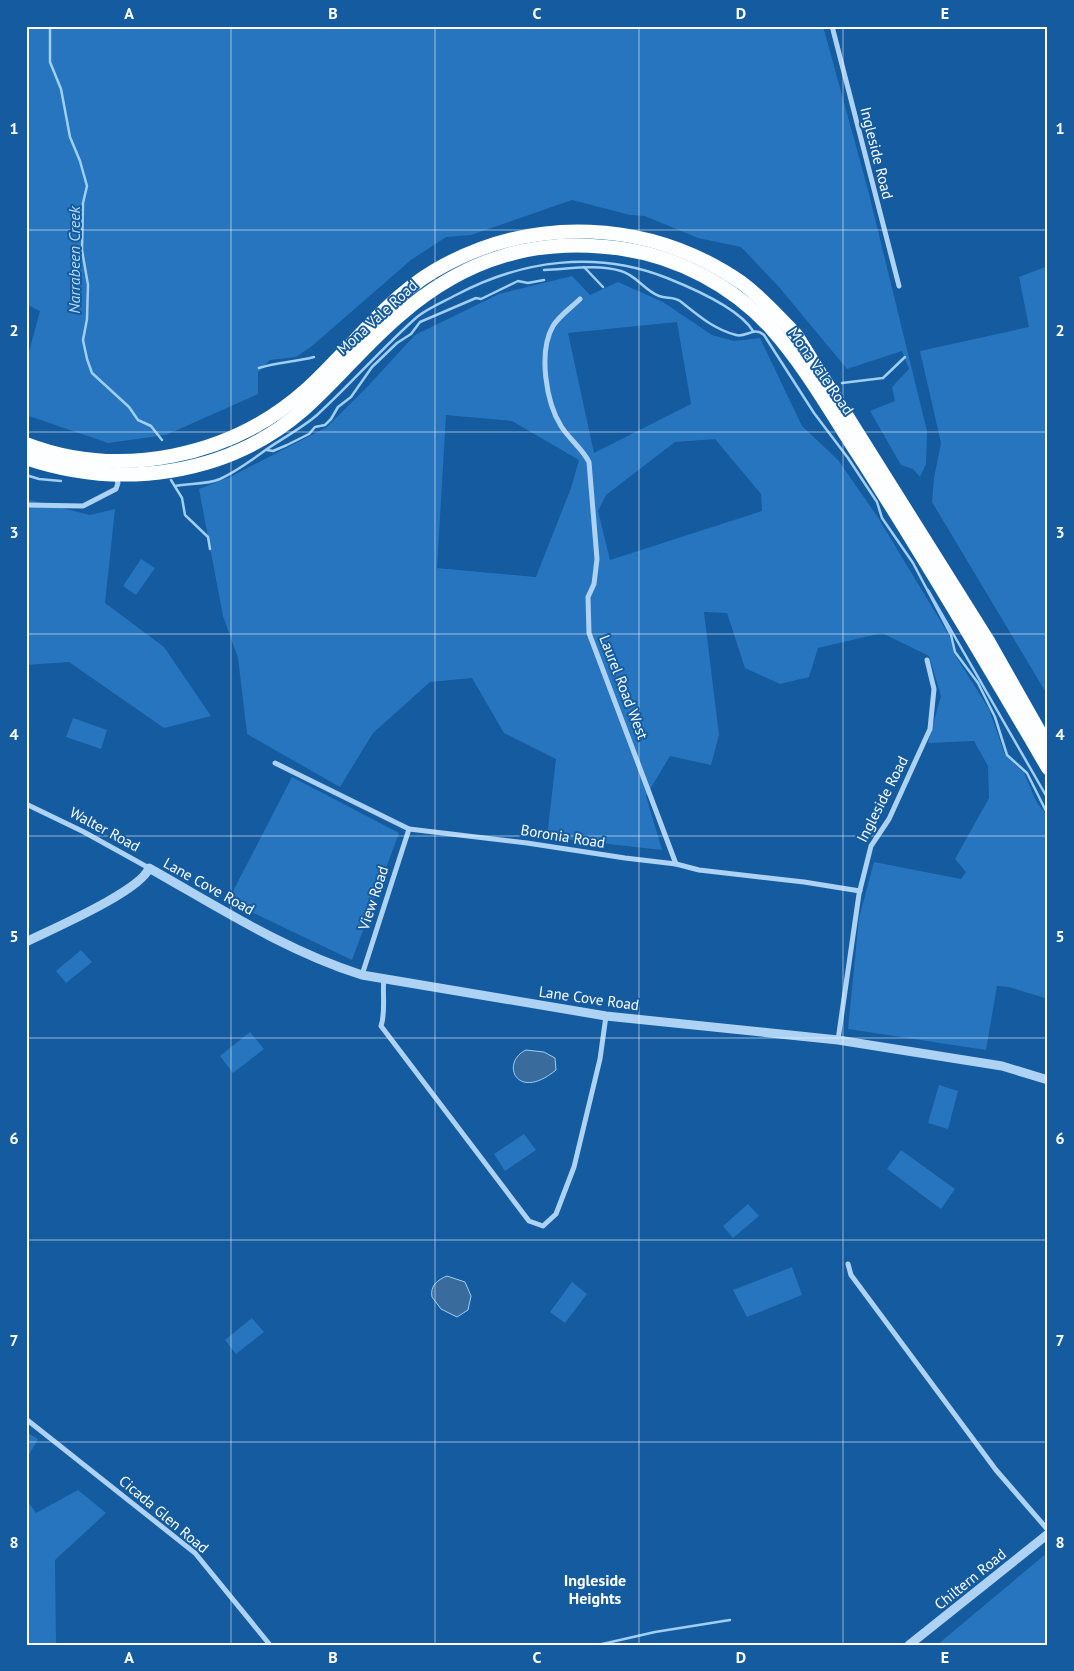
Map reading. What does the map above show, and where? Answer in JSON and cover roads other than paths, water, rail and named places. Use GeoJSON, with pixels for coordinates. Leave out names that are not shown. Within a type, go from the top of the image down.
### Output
{"type":"FeatureCollection","features":[{"type":"Feature","properties":{"kind":"highway","name":"Mona Vale Road"},"geometry":{"type":"LineString","coordinates":[[26,444],[57,454],[110,462],[172,456],[205,448],[256,427],[278,412],[305,390],[391,304],[433,271],[486,246],[550,231],[609,233],[656,243],[719,269],[743,284],[779,316],[796,335],[988,641],[1048,747]]}},
{"type":"Feature","properties":{"kind":"highway","name":"Mona Vale Road"},"geometry":{"type":"LineString","coordinates":[[26,458],[76,472],[114,475],[160,473],[204,464],[241,450],[302,411],[407,309],[436,286],[478,263],[520,251],[569,244],[642,252],[684,267],[725,288],[769,326],[800,365],[932,570],[1048,768]]}},
{"type":"Feature","properties":{"kind":"street","name":"Ingleside Road"},"geometry":{"type":"LineString","coordinates":[[832,26],[899,286]]}},
{"type":"Feature","properties":{"kind":"street","name":"Laurel Road West"},"geometry":{"type":"LineString","coordinates":[[580,299],[552,328],[544,360],[544,375],[560,425],[584,452],[589,462],[596,547],[594,584],[588,603],[589,633],[676,864]]}},
{"type":"Feature","properties":{"kind":"street"},"geometry":{"type":"LineString","coordinates":[[26,505],[82,506],[116,489],[118,484],[114,475]]}},
{"type":"Feature","properties":{"kind":"street","name":"Ingleside Road"},"geometry":{"type":"LineString","coordinates":[[838,1040],[860,891],[871,846],[889,819],[930,729],[934,689],[928,660]]}},
{"type":"Feature","properties":{"kind":"street","name":"Boronia Road"},"geometry":{"type":"LineString","coordinates":[[275,763],[408,829],[676,864],[699,870],[804,882],[860,891]]}},
{"type":"Feature","properties":{"kind":"street","name":"Walter Road"},"geometry":{"type":"LineString","coordinates":[[26,804],[84,832],[149,868],[143,878],[103,905],[26,942]]}},
{"type":"Feature","properties":{"kind":"street","name":"View Road"},"geometry":{"type":"LineString","coordinates":[[362,975],[408,829]]}},
{"type":"Feature","properties":{"kind":"street","name":"Lane Cove Road"},"geometry":{"type":"LineString","coordinates":[[149,868],[297,950],[328,964],[362,975],[606,1016],[838,1040],[1002,1066],[1048,1080]]}},
{"type":"Feature","properties":{"kind":"street"},"geometry":{"type":"LineString","coordinates":[[384,978],[381,1026],[529,1221],[543,1226],[556,1214],[574,1167],[600,1059],[606,1016]]}},
{"type":"Feature","properties":{"kind":"street"},"geometry":{"type":"LineString","coordinates":[[848,1264],[851,1275],[895,1336],[996,1470],[1048,1532]]}},
{"type":"Feature","properties":{"kind":"street","name":"Cicada Glen Road"},"geometry":{"type":"LineString","coordinates":[[26,1419],[195,1553],[270,1645]]}},
{"type":"Feature","properties":{"kind":"street","name":"Chiltern Road"},"geometry":{"type":"LineString","coordinates":[[909,1645],[1048,1532]]}},
{"type":"Feature","properties":{"kind":"waterway","name":"Narrabeen Creek"},"geometry":{"type":"LineString","coordinates":[[50,26],[50,62],[61,89],[70,137],[80,161],[87,186],[83,203],[82,250],[88,285],[87,319],[83,340],[87,359],[92,373],[129,407],[138,420],[151,426],[162,440]]}},
{"type":"Feature","properties":{"kind":"waterway"},"geometry":{"type":"LineString","coordinates":[[175,486],[215,481],[238,469],[317,415],[391,341],[421,314],[481,283],[533,267],[586,262],[640,269],[702,293],[737,314],[753,331]]}},
{"type":"Feature","properties":{"kind":"waterway"},"geometry":{"type":"LineString","coordinates":[[584,267],[603,287]]}},
{"type":"Feature","properties":{"kind":"waterway"},"geometry":{"type":"LineString","coordinates":[[544,270],[593,267],[621,271],[654,293],[680,301],[720,329],[736,335],[753,332],[764,335],[814,413],[848,458],[877,502],[882,518],[913,563],[951,635],[955,652],[978,683],[995,717],[1007,755],[1027,773],[1048,815]]}},
{"type":"Feature","properties":{"kind":"waterway"},"geometry":{"type":"LineString","coordinates":[[267,450],[273,451],[287,445],[309,434],[315,427],[325,425],[338,407],[351,397],[372,367],[397,343],[411,334],[420,322],[476,298],[481,299],[518,281],[528,283],[544,280]]}},
{"type":"Feature","properties":{"kind":"waterway"},"geometry":{"type":"LineString","coordinates":[[259,368],[314,357]]}},
{"type":"Feature","properties":{"kind":"waterway"},"geometry":{"type":"LineString","coordinates":[[842,383],[883,378],[905,357]]}},
{"type":"Feature","properties":{"kind":"waterway"},"geometry":{"type":"LineString","coordinates":[[26,475],[39,479],[61,481]]}},
{"type":"Feature","properties":{"kind":"waterway"},"geometry":{"type":"LineString","coordinates":[[171,480],[182,498],[185,515],[208,537],[210,549]]}},
{"type":"Feature","properties":{"kind":"waterway"},"geometry":{"type":"LineString","coordinates":[[928,590],[1048,799]]}},
{"type":"Feature","properties":{"kind":"waterway"},"geometry":{"type":"LineString","coordinates":[[598,1645],[655,1632],[730,1620]]}},
{"type":"Feature","properties":{"kind":"district","name":"Ingleside Heights"},"geometry":{"type":"Point","coordinates":[595,1589]}}]}
